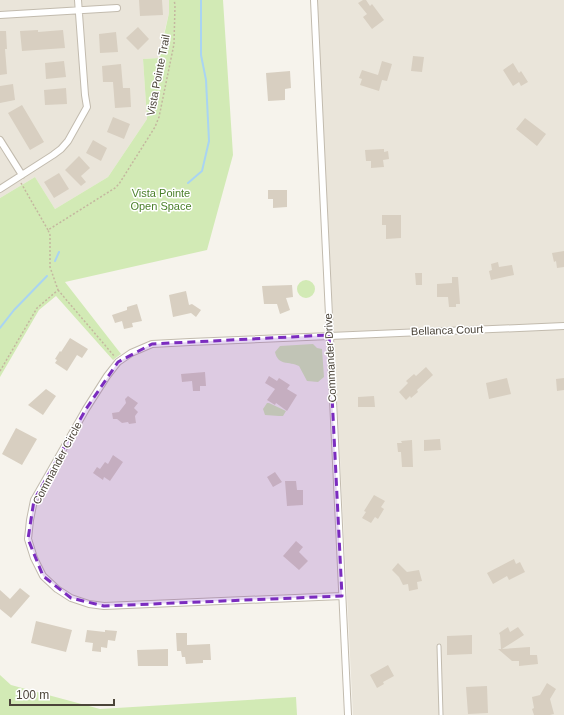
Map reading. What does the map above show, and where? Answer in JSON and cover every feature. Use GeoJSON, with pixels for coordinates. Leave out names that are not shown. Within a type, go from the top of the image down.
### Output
{"type":"FeatureCollection","features":[{"type":"Feature","properties":{"kind":"street"},"geometry":{"type":"LineString","coordinates":[[0,188],[61,149],[68,141],[87,107],[78,0]]}},
{"type":"Feature","properties":{"kind":"street","name":"Commander Drive"},"geometry":{"type":"LineString","coordinates":[[314,0],[348,715]]}},
{"type":"Feature","properties":{"kind":"street"},"geometry":{"type":"LineString","coordinates":[[0,15],[117,8]]}},
{"type":"Feature","properties":{"kind":"street"},"geometry":{"type":"LineString","coordinates":[[0,140],[22,175]]}},
{"type":"Feature","properties":{"kind":"street","name":"Bellanca Court"},"geometry":{"type":"LineString","coordinates":[[329,335],[564,326]]}},
{"type":"Feature","properties":{"kind":"street","name":"Commander Circle"},"geometry":{"type":"LineString","coordinates":[[329,335],[152,344],[131,353],[118,362],[107,376],[86,409],[34,500],[28,540],[34,558],[44,576],[57,589],[71,598],[89,604],[104,606],[342,596]]}},
{"type":"Feature","properties":{"kind":"lane"},"geometry":{"type":"LineString","coordinates":[[439,646],[441,715]]}},
{"type":"Feature","properties":{"kind":"path","name":"Vista Pointe Trail"},"geometry":{"type":"LineString","coordinates":[[48,230],[115,188],[156,127],[174,44],[174,0]]}},
{"type":"Feature","properties":{"kind":"path"},"geometry":{"type":"LineString","coordinates":[[21,184],[50,235],[50,266],[58,290],[118,362]]}},
{"type":"Feature","properties":{"kind":"path"},"geometry":{"type":"LineString","coordinates":[[0,371],[37,308],[58,290]]}},
{"type":"Feature","properties":{"kind":"highlighted area"},"geometry":{"type":"Polygon","coordinates":[[[329,335],[342,596],[104,606],[71,598],[43,576],[28,539],[34,500],[86,409],[118,362],[152,344],[329,335]]]}},
{"type":"Feature","properties":{"kind":"shaded area"},"geometry":{"type":"Polygon","coordinates":[[[0,0],[169,0],[169,13],[158,58],[143,59],[147,119],[108,177],[55,209],[35,177],[0,198],[0,0]]]}},
{"type":"Feature","properties":{"kind":"shaded area"},"geometry":{"type":"Polygon","coordinates":[[[317,0],[564,0],[564,715],[353,715],[317,0]]]}},
{"type":"Feature","properties":{"kind":"green space","name":"Vista Pointe Open Space"},"geometry":{"type":"Polygon","coordinates":[[[169,0],[223,0],[233,155],[207,250],[65,282],[121,354],[113,360],[56,296],[39,310],[0,377],[0,198],[35,177],[55,209],[108,177],[147,119],[143,59],[159,58],[169,13],[169,0]]]}},
{"type":"Feature","properties":{"kind":"green space"},"geometry":{"type":"Polygon","coordinates":[[[306,280],[312,283],[315,289],[312,295],[306,298],[300,295],[297,289],[300,283],[306,280]]]}},
{"type":"Feature","properties":{"kind":"green space"},"geometry":{"type":"Polygon","coordinates":[[[313,344],[317,348],[322,349],[324,377],[318,382],[307,381],[299,366],[281,361],[276,356],[275,352],[280,346],[313,344]]]}},
{"type":"Feature","properties":{"kind":"green space"},"geometry":{"type":"Polygon","coordinates":[[[267,403],[286,411],[283,416],[265,415],[263,409],[267,403]]]}},
{"type":"Feature","properties":{"kind":"green space"},"geometry":{"type":"Polygon","coordinates":[[[0,675],[11,685],[100,709],[296,697],[297,715],[0,715],[0,675]]]}},
{"type":"Feature","properties":{"kind":"building"},"geometry":{"type":"Polygon","coordinates":[[[139,0],[162,0],[163,15],[140,16],[139,0]]]}},
{"type":"Feature","properties":{"kind":"building"},"geometry":{"type":"Polygon","coordinates":[[[366,0],[370,6],[372,4],[384,20],[372,29],[363,17],[367,14],[358,3],[366,0]]]}},
{"type":"Feature","properties":{"kind":"building"},"geometry":{"type":"Polygon","coordinates":[[[138,27],[149,39],[138,50],[126,38],[138,27]]]}},
{"type":"Feature","properties":{"kind":"building"},"geometry":{"type":"Polygon","coordinates":[[[38,30],[38,32],[63,30],[65,48],[22,51],[20,31],[38,30]]]}},
{"type":"Feature","properties":{"kind":"building"},"geometry":{"type":"Polygon","coordinates":[[[0,31],[6,31],[7,49],[5,49],[7,74],[0,75],[0,31]]]}},
{"type":"Feature","properties":{"kind":"building"},"geometry":{"type":"Polygon","coordinates":[[[116,32],[118,52],[100,53],[99,34],[116,32]]]}},
{"type":"Feature","properties":{"kind":"building"},"geometry":{"type":"Polygon","coordinates":[[[413,56],[424,57],[422,72],[411,71],[413,56]]]}},
{"type":"Feature","properties":{"kind":"building"},"geometry":{"type":"Polygon","coordinates":[[[64,61],[66,77],[46,79],[45,63],[64,61]]]}},
{"type":"Feature","properties":{"kind":"building"},"geometry":{"type":"Polygon","coordinates":[[[382,61],[392,64],[387,81],[382,80],[379,91],[360,85],[362,79],[359,78],[362,70],[378,75],[382,61]]]}},
{"type":"Feature","properties":{"kind":"building"},"geometry":{"type":"Polygon","coordinates":[[[513,63],[519,73],[521,71],[528,82],[521,86],[519,82],[513,86],[503,70],[513,63]]]}},
{"type":"Feature","properties":{"kind":"building"},"geometry":{"type":"Polygon","coordinates":[[[121,64],[123,88],[130,88],[131,107],[115,108],[113,82],[103,82],[102,66],[121,64]]]}},
{"type":"Feature","properties":{"kind":"building"},"geometry":{"type":"Polygon","coordinates":[[[290,71],[291,88],[285,89],[285,100],[268,101],[266,73],[290,71]]]}},
{"type":"Feature","properties":{"kind":"building"},"geometry":{"type":"Polygon","coordinates":[[[13,84],[15,100],[0,103],[0,86],[13,84]]]}},
{"type":"Feature","properties":{"kind":"building"},"geometry":{"type":"Polygon","coordinates":[[[66,88],[67,104],[45,105],[44,90],[66,88]]]}},
{"type":"Feature","properties":{"kind":"building"},"geometry":{"type":"Polygon","coordinates":[[[22,105],[44,142],[30,150],[8,113],[22,105]]]}},
{"type":"Feature","properties":{"kind":"building"},"geometry":{"type":"Polygon","coordinates":[[[113,117],[130,124],[124,139],[107,132],[113,117]]]}},
{"type":"Feature","properties":{"kind":"building"},"geometry":{"type":"Polygon","coordinates":[[[525,118],[546,134],[537,146],[516,129],[525,118]]]}},
{"type":"Feature","properties":{"kind":"building"},"geometry":{"type":"Polygon","coordinates":[[[93,140],[107,148],[101,161],[86,153],[93,140]]]}},
{"type":"Feature","properties":{"kind":"building"},"geometry":{"type":"Polygon","coordinates":[[[384,149],[384,152],[388,151],[389,159],[383,160],[384,167],[371,168],[371,161],[366,161],[365,150],[384,149]]]}},
{"type":"Feature","properties":{"kind":"building"},"geometry":{"type":"Polygon","coordinates":[[[79,156],[90,168],[81,176],[86,182],[81,186],[65,170],[79,156]]]}},
{"type":"Feature","properties":{"kind":"building"},"geometry":{"type":"Polygon","coordinates":[[[59,173],[69,189],[54,198],[44,182],[59,173]]]}},
{"type":"Feature","properties":{"kind":"building"},"geometry":{"type":"Polygon","coordinates":[[[268,190],[287,190],[287,207],[273,208],[273,199],[268,199],[268,190]]]}},
{"type":"Feature","properties":{"kind":"building"},"geometry":{"type":"Polygon","coordinates":[[[382,215],[401,215],[401,238],[386,239],[386,225],[382,225],[382,215]]]}},
{"type":"Feature","properties":{"kind":"building"},"geometry":{"type":"Polygon","coordinates":[[[564,251],[564,267],[557,268],[556,261],[554,262],[552,253],[564,251]]]}},
{"type":"Feature","properties":{"kind":"building"},"geometry":{"type":"Polygon","coordinates":[[[498,262],[499,267],[512,265],[514,275],[491,280],[489,271],[492,270],[491,264],[498,262]]]}},
{"type":"Feature","properties":{"kind":"building"},"geometry":{"type":"Polygon","coordinates":[[[415,273],[422,273],[422,285],[416,285],[415,273]]]}},
{"type":"Feature","properties":{"kind":"building"},"geometry":{"type":"Polygon","coordinates":[[[452,277],[458,277],[460,304],[456,304],[456,307],[449,307],[448,297],[437,297],[437,284],[452,283],[452,277]]]}},
{"type":"Feature","properties":{"kind":"building"},"geometry":{"type":"Polygon","coordinates":[[[292,285],[293,297],[286,298],[290,310],[280,314],[277,304],[264,304],[262,286],[292,285]]]}},
{"type":"Feature","properties":{"kind":"building"},"geometry":{"type":"Polygon","coordinates":[[[186,291],[189,305],[192,304],[201,310],[196,317],[191,313],[173,317],[169,295],[186,291]]]}},
{"type":"Feature","properties":{"kind":"building"},"geometry":{"type":"Polygon","coordinates":[[[137,304],[142,321],[132,323],[133,327],[124,329],[122,321],[115,323],[112,315],[127,310],[127,307],[137,304]]]}},
{"type":"Feature","properties":{"kind":"building"},"geometry":{"type":"Polygon","coordinates":[[[70,338],[88,349],[82,358],[77,355],[67,371],[55,363],[57,360],[55,359],[70,338]]]}},
{"type":"Feature","properties":{"kind":"building"},"geometry":{"type":"Polygon","coordinates":[[[426,367],[433,375],[417,390],[418,392],[406,400],[399,392],[408,383],[406,381],[414,374],[416,376],[426,367]]]}},
{"type":"Feature","properties":{"kind":"building"},"geometry":{"type":"Polygon","coordinates":[[[205,372],[206,386],[200,386],[200,391],[193,391],[192,381],[182,382],[181,374],[205,372]]]}},
{"type":"Feature","properties":{"kind":"building"},"geometry":{"type":"Polygon","coordinates":[[[269,376],[277,381],[279,378],[290,385],[287,389],[297,395],[287,411],[276,403],[275,405],[267,400],[275,389],[265,383],[269,376]]]}},
{"type":"Feature","properties":{"kind":"building"},"geometry":{"type":"Polygon","coordinates":[[[507,378],[511,394],[489,399],[486,383],[507,378]]]}},
{"type":"Feature","properties":{"kind":"building"},"geometry":{"type":"Polygon","coordinates":[[[564,378],[564,390],[557,391],[556,379],[564,378]]]}},
{"type":"Feature","properties":{"kind":"building"},"geometry":{"type":"Polygon","coordinates":[[[46,389],[56,396],[43,415],[28,405],[46,389]]]}},
{"type":"Feature","properties":{"kind":"building"},"geometry":{"type":"Polygon","coordinates":[[[128,396],[138,403],[134,408],[138,412],[135,416],[136,423],[122,423],[117,419],[113,419],[112,413],[119,412],[126,403],[125,399],[128,396]]]}},
{"type":"Feature","properties":{"kind":"building"},"geometry":{"type":"Polygon","coordinates":[[[374,396],[375,407],[358,407],[358,397],[374,396]]]}},
{"type":"Feature","properties":{"kind":"building"},"geometry":{"type":"Polygon","coordinates":[[[16,428],[37,439],[22,465],[2,454],[16,428]]]}},
{"type":"Feature","properties":{"kind":"building"},"geometry":{"type":"Polygon","coordinates":[[[440,439],[441,450],[424,451],[424,440],[440,439]]]}},
{"type":"Feature","properties":{"kind":"building"},"geometry":{"type":"Polygon","coordinates":[[[412,440],[413,467],[402,467],[401,452],[398,452],[397,443],[412,440]]]}},
{"type":"Feature","properties":{"kind":"building"},"geometry":{"type":"Polygon","coordinates":[[[113,455],[123,462],[110,481],[104,477],[103,480],[93,473],[97,467],[100,469],[105,462],[108,464],[113,455]]]}},
{"type":"Feature","properties":{"kind":"building"},"geometry":{"type":"Polygon","coordinates":[[[275,472],[282,482],[273,487],[267,477],[275,472]]]}},
{"type":"Feature","properties":{"kind":"building"},"geometry":{"type":"Polygon","coordinates":[[[285,481],[296,481],[297,490],[303,490],[303,505],[287,506],[285,481]]]}},
{"type":"Feature","properties":{"kind":"building"},"geometry":{"type":"Polygon","coordinates":[[[374,495],[385,501],[381,507],[384,509],[378,519],[375,517],[371,523],[362,518],[366,512],[364,511],[374,495]]]}},
{"type":"Feature","properties":{"kind":"building"},"geometry":{"type":"Polygon","coordinates":[[[296,541],[303,547],[299,552],[308,561],[299,570],[283,556],[296,541]]]}},
{"type":"Feature","properties":{"kind":"building"},"geometry":{"type":"Polygon","coordinates":[[[514,559],[516,564],[520,562],[525,572],[509,580],[507,576],[493,584],[487,573],[514,559]]]}},
{"type":"Feature","properties":{"kind":"building"},"geometry":{"type":"Polygon","coordinates":[[[398,563],[407,572],[419,570],[422,581],[417,582],[418,589],[409,591],[408,584],[403,585],[399,577],[392,570],[398,563]]]}},
{"type":"Feature","properties":{"kind":"building"},"geometry":{"type":"Polygon","coordinates":[[[20,588],[30,596],[11,618],[0,609],[0,590],[10,599],[20,588]]]}},
{"type":"Feature","properties":{"kind":"building"},"geometry":{"type":"Polygon","coordinates":[[[36,621],[72,630],[66,652],[31,643],[36,621]]]}},
{"type":"Feature","properties":{"kind":"building"},"geometry":{"type":"Polygon","coordinates":[[[508,627],[510,632],[518,627],[524,635],[502,649],[530,647],[530,655],[537,655],[538,664],[519,666],[519,661],[512,661],[498,649],[501,649],[499,633],[508,627]]]}},
{"type":"Feature","properties":{"kind":"building"},"geometry":{"type":"Polygon","coordinates":[[[87,630],[105,632],[105,630],[117,631],[115,641],[108,640],[107,648],[101,647],[101,652],[92,651],[93,643],[85,642],[87,630]]]}},
{"type":"Feature","properties":{"kind":"building"},"geometry":{"type":"Polygon","coordinates":[[[176,633],[187,633],[187,645],[210,644],[211,660],[203,660],[203,663],[186,664],[185,657],[182,657],[181,651],[177,651],[176,633]]]}},
{"type":"Feature","properties":{"kind":"building"},"geometry":{"type":"Polygon","coordinates":[[[472,635],[472,654],[447,655],[447,636],[472,635]]]}},
{"type":"Feature","properties":{"kind":"building"},"geometry":{"type":"Polygon","coordinates":[[[168,649],[168,666],[138,666],[137,650],[168,649]]]}},
{"type":"Feature","properties":{"kind":"building"},"geometry":{"type":"Polygon","coordinates":[[[388,665],[394,676],[383,682],[384,684],[377,688],[370,675],[388,665]]]}},
{"type":"Feature","properties":{"kind":"building"},"geometry":{"type":"Polygon","coordinates":[[[547,683],[556,689],[550,699],[554,714],[534,715],[532,709],[534,708],[532,697],[540,695],[547,683]]]}},
{"type":"Feature","properties":{"kind":"building"},"geometry":{"type":"Polygon","coordinates":[[[487,686],[488,713],[468,714],[466,687],[487,686]]]}},
{"type":"Feature","properties":{"kind":"waterway"},"geometry":{"type":"LineString","coordinates":[[188,183],[202,171],[209,141],[206,80],[201,55],[201,0]]}},
{"type":"Feature","properties":{"kind":"waterway"},"geometry":{"type":"LineString","coordinates":[[55,261],[59,252]]}},
{"type":"Feature","properties":{"kind":"waterway"},"geometry":{"type":"LineString","coordinates":[[0,328],[14,310],[47,276]]}}]}
